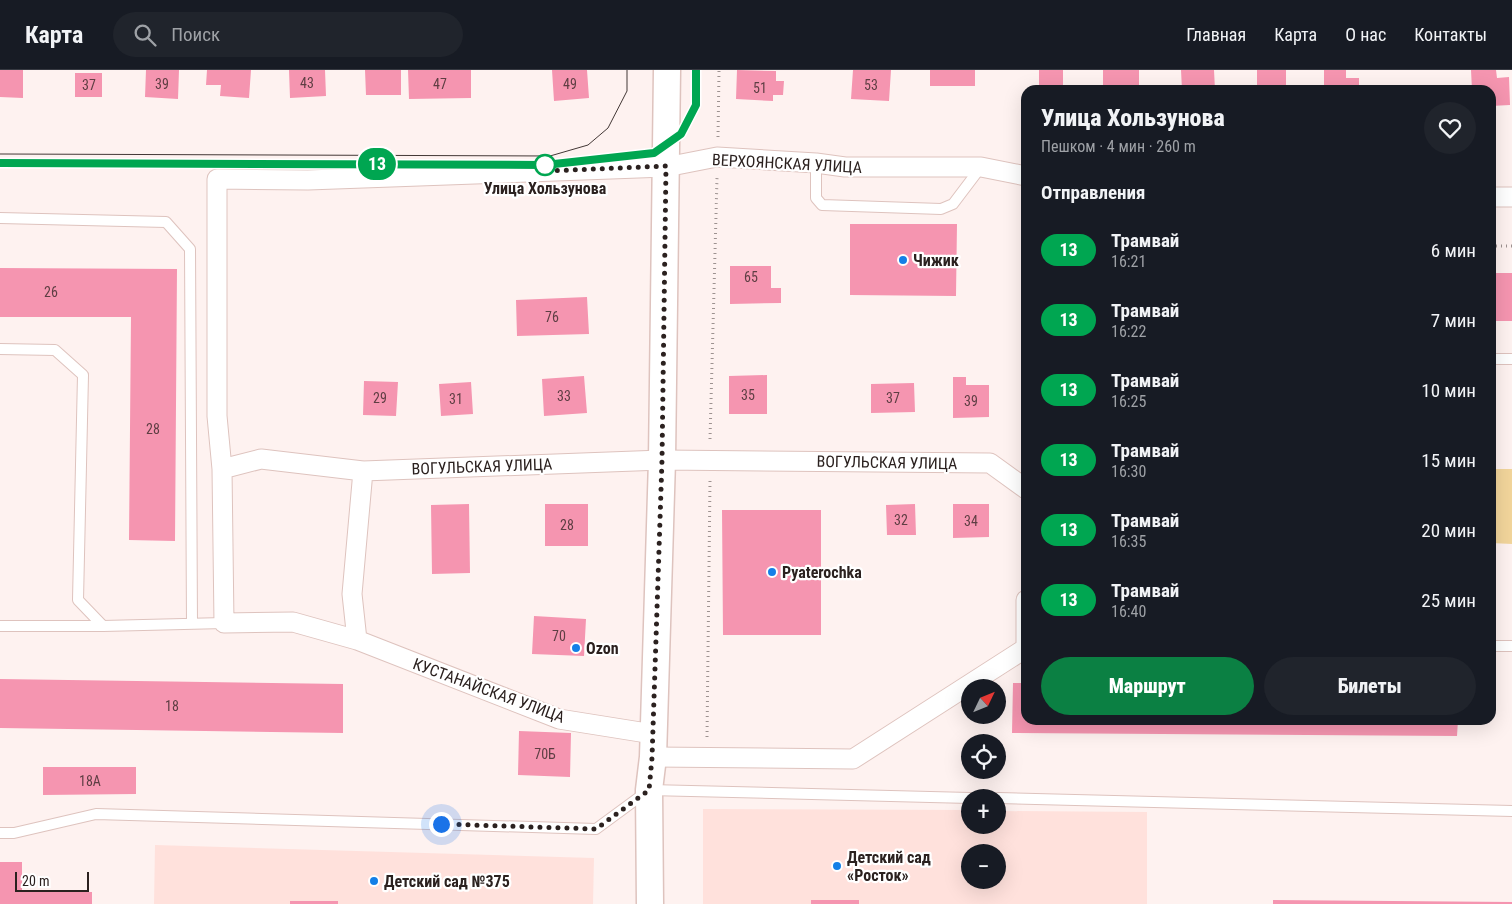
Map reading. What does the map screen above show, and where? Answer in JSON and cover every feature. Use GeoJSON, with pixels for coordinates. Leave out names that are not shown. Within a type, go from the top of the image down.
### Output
{"type":"FeatureCollection","features":[{"type":"Feature","properties":{"kind":"street"},"geometry":{"type":"LineString","coordinates":[[650,904],[649,790],[653,746],[662,460],[667,70]]}},
{"type":"Feature","properties":{"kind":"street","name":"ВЕРХОЯНСКАЯ УЛИЦА"},"geometry":{"type":"LineString","coordinates":[[222,469],[217,416],[217,179],[308,180],[666,166],[717,157],[816,163],[845,167],[981,167],[1021,175]]}},
{"type":"Feature","properties":{"kind":"street"},"geometry":{"type":"LineString","coordinates":[[1496,197],[1512,197]]}},
{"type":"Feature","properties":{"kind":"street","name":"ВОГУЛЬСКАЯ УЛИЦА"},"geometry":{"type":"LineString","coordinates":[[222,469],[261,459],[363,471],[662,460],[990,463],[1021,485]]}},
{"type":"Feature","properties":{"kind":"street"},"geometry":{"type":"LineString","coordinates":[[222,469],[224,623]]}},
{"type":"Feature","properties":{"kind":"street"},"geometry":{"type":"LineString","coordinates":[[357,640],[352,594],[363,471]]}},
{"type":"Feature","properties":{"kind":"street","name":"КУСТАНАЙСКАЯ УЛИЦА"},"geometry":{"type":"LineString","coordinates":[[224,623],[293,622],[357,640],[559,719],[653,746],[707,758],[853,759],[1021,651]]}},
{"type":"Feature","properties":{"kind":"lane"},"geometry":{"type":"LineString","coordinates":[[816,163],[816,198],[822,205],[941,208],[953,204],[981,167]]}},
{"type":"Feature","properties":{"kind":"lane"},"geometry":{"type":"LineString","coordinates":[[0,218],[166,222],[190,249],[192,624]]}},
{"type":"Feature","properties":{"kind":"lane"},"geometry":{"type":"LineString","coordinates":[[0,349],[55,350],[83,375],[78,600],[103,626]]}},
{"type":"Feature","properties":{"kind":"lane"},"geometry":{"type":"LineString","coordinates":[[1496,359],[1512,359]]}},
{"type":"Feature","properties":{"kind":"lane"},"geometry":{"type":"LineString","coordinates":[[0,626],[224,623]]}},
{"type":"Feature","properties":{"kind":"lane"},"geometry":{"type":"LineString","coordinates":[[1496,646],[1512,646]]}},
{"type":"Feature","properties":{"kind":"lane"},"geometry":{"type":"LineString","coordinates":[[0,832],[14,833],[96,814],[596,829],[649,790],[961,798]]}},
{"type":"Feature","properties":{"kind":"lane"},"geometry":{"type":"LineString","coordinates":[[1006,798],[1512,811]]}},
{"type":"Feature","properties":{"kind":"path"},"geometry":{"type":"LineString","coordinates":[[707,758],[710,460],[719,70]]}},
{"type":"Feature","properties":{"kind":"path"},"geometry":{"type":"LineString","coordinates":[[1496,246],[1512,246]]}},
{"type":"Feature","properties":{"kind":"shaded area"},"geometry":{"type":"Polygon","coordinates":[[[1496,469],[1512,469],[1512,544],[1496,543],[1496,469]]]}},
{"type":"Feature","properties":{"kind":"shaded area","name":"Детский сад «Росток»"},"geometry":{"type":"Polygon","coordinates":[[[703,809],[961,810],[961,834],[1006,834],[1006,811],[1147,812],[1147,904],[703,904],[703,809]]]}},
{"type":"Feature","properties":{"kind":"shaded area","name":"Детский сад №375"},"geometry":{"type":"Polygon","coordinates":[[[155,845],[594,858],[593,904],[154,904],[155,845]]]}},
{"type":"Feature","properties":{"kind":"building"},"geometry":{"type":"Polygon","coordinates":[[[0,70],[23,70],[23,98],[0,97],[0,70]]]}},
{"type":"Feature","properties":{"kind":"building"},"geometry":{"type":"Polygon","coordinates":[[[146,70],[179,70],[178,99],[145,97],[146,70]]]}},
{"type":"Feature","properties":{"kind":"building"},"geometry":{"type":"Polygon","coordinates":[[[207,70],[251,70],[249,98],[220,96],[221,85],[206,85],[207,70]]]}},
{"type":"Feature","properties":{"kind":"building"},"geometry":{"type":"Polygon","coordinates":[[[289,70],[325,70],[326,96],[290,98],[289,70]]]}},
{"type":"Feature","properties":{"kind":"building"},"geometry":{"type":"Polygon","coordinates":[[[365,70],[401,70],[401,95],[366,95],[365,70]]]}},
{"type":"Feature","properties":{"kind":"building"},"geometry":{"type":"Polygon","coordinates":[[[408,70],[471,70],[471,98],[409,99],[408,70]]]}},
{"type":"Feature","properties":{"kind":"building"},"geometry":{"type":"Polygon","coordinates":[[[552,70],[587,70],[589,98],[554,101],[552,70]]]}},
{"type":"Feature","properties":{"kind":"building"},"geometry":{"type":"Polygon","coordinates":[[[737,70],[776,71],[776,81],[784,81],[783,95],[773,95],[773,101],[736,99],[737,70]]]}},
{"type":"Feature","properties":{"kind":"building"},"geometry":{"type":"Polygon","coordinates":[[[853,70],[891,70],[889,101],[851,99],[853,70]]]}},
{"type":"Feature","properties":{"kind":"building"},"geometry":{"type":"Polygon","coordinates":[[[930,70],[975,70],[975,86],[930,86],[930,70]]]}},
{"type":"Feature","properties":{"kind":"building"},"geometry":{"type":"Polygon","coordinates":[[[1039,70],[1063,70],[1063,85],[1039,85],[1039,70]]]}},
{"type":"Feature","properties":{"kind":"building"},"geometry":{"type":"Polygon","coordinates":[[[1103,70],[1139,70],[1139,85],[1103,85],[1103,70]]]}},
{"type":"Feature","properties":{"kind":"building"},"geometry":{"type":"Polygon","coordinates":[[[1181,70],[1214,70],[1215,85],[1182,85],[1181,70]]]}},
{"type":"Feature","properties":{"kind":"building"},"geometry":{"type":"Polygon","coordinates":[[[1257,70],[1286,70],[1286,85],[1257,85],[1257,70]]]}},
{"type":"Feature","properties":{"kind":"building"},"geometry":{"type":"Polygon","coordinates":[[[1324,70],[1346,70],[1346,78],[1359,78],[1359,85],[1324,85],[1324,70]]]}},
{"type":"Feature","properties":{"kind":"building"},"geometry":{"type":"Polygon","coordinates":[[[1471,70],[1496,70],[1497,78],[1509,77],[1510,105],[1496,106],[1496,85],[1472,85],[1471,70]]]}},
{"type":"Feature","properties":{"kind":"building"},"geometry":{"type":"Polygon","coordinates":[[[75,73],[102,73],[102,97],[75,97],[75,73]]]}},
{"type":"Feature","properties":{"kind":"building","name":"Чижик"},"geometry":{"type":"Polygon","coordinates":[[[850,224],[957,224],[956,296],[850,295],[850,224]]]}},
{"type":"Feature","properties":{"kind":"building"},"geometry":{"type":"Polygon","coordinates":[[[730,266],[771,266],[771,288],[781,288],[781,303],[730,304],[730,266]]]}},
{"type":"Feature","properties":{"kind":"building"},"geometry":{"type":"Polygon","coordinates":[[[0,268],[177,269],[175,541],[129,540],[131,317],[0,317],[0,268]]]}},
{"type":"Feature","properties":{"kind":"building"},"geometry":{"type":"Polygon","coordinates":[[[1496,273],[1512,273],[1512,321],[1496,321],[1496,273]]]}},
{"type":"Feature","properties":{"kind":"building"},"geometry":{"type":"Polygon","coordinates":[[[587,297],[589,334],[517,336],[516,300],[587,297]]]}},
{"type":"Feature","properties":{"kind":"building"},"geometry":{"type":"Polygon","coordinates":[[[767,375],[767,414],[729,414],[729,376],[767,375]]]}},
{"type":"Feature","properties":{"kind":"building"},"geometry":{"type":"Polygon","coordinates":[[[584,376],[587,413],[544,416],[542,379],[584,376]]]}},
{"type":"Feature","properties":{"kind":"building"},"geometry":{"type":"Polygon","coordinates":[[[953,377],[966,377],[966,385],[989,385],[989,417],[953,418],[953,377]]]}},
{"type":"Feature","properties":{"kind":"building"},"geometry":{"type":"Polygon","coordinates":[[[364,381],[398,382],[396,416],[363,415],[364,381]]]}},
{"type":"Feature","properties":{"kind":"building"},"geometry":{"type":"Polygon","coordinates":[[[471,382],[473,414],[441,416],[439,384],[471,382]]]}},
{"type":"Feature","properties":{"kind":"building"},"geometry":{"type":"Polygon","coordinates":[[[914,383],[915,412],[871,413],[871,384],[914,383]]]}},
{"type":"Feature","properties":{"kind":"building"},"geometry":{"type":"Polygon","coordinates":[[[469,504],[470,573],[432,574],[431,505],[469,504]]]}},
{"type":"Feature","properties":{"kind":"building"},"geometry":{"type":"Polygon","coordinates":[[[545,504],[588,504],[588,546],[545,546],[545,504]]]}},
{"type":"Feature","properties":{"kind":"building"},"geometry":{"type":"Polygon","coordinates":[[[915,504],[916,535],[887,535],[886,505],[915,504]]]}},
{"type":"Feature","properties":{"kind":"building"},"geometry":{"type":"Polygon","coordinates":[[[953,504],[989,504],[989,537],[953,538],[953,504]]]}},
{"type":"Feature","properties":{"kind":"building","name":"Pyaterochka"},"geometry":{"type":"Polygon","coordinates":[[[722,510],[821,510],[821,635],[723,635],[722,510]]]}},
{"type":"Feature","properties":{"kind":"building"},"geometry":{"type":"Polygon","coordinates":[[[534,616],[586,619],[584,656],[532,654],[534,616]]]}},
{"type":"Feature","properties":{"kind":"building"},"geometry":{"type":"Polygon","coordinates":[[[0,679],[343,684],[343,733],[0,728],[0,679]]]}},
{"type":"Feature","properties":{"kind":"building"},"geometry":{"type":"Polygon","coordinates":[[[1013,683],[1021,683],[1021,725],[1458,725],[1457,736],[1012,733],[1013,683]]]}},
{"type":"Feature","properties":{"kind":"building"},"geometry":{"type":"Polygon","coordinates":[[[519,731],[571,733],[570,777],[518,775],[519,731]]]}},
{"type":"Feature","properties":{"kind":"building"},"geometry":{"type":"Polygon","coordinates":[[[43,767],[136,767],[136,794],[43,795],[43,767]]]}},
{"type":"Feature","properties":{"kind":"building"},"geometry":{"type":"Polygon","coordinates":[[[0,862],[22,862],[22,891],[92,892],[92,904],[0,904],[0,862]]]}},
{"type":"Feature","properties":{"kind":"building"},"geometry":{"type":"Polygon","coordinates":[[[811,900],[859,900],[859,904],[811,904],[811,900]]]}},
{"type":"Feature","properties":{"kind":"building"},"geometry":{"type":"Polygon","coordinates":[[[1273,900],[1512,902],[1512,904],[1273,904],[1273,900]]]}},
{"type":"Feature","properties":{"kind":"building"},"geometry":{"type":"Polygon","coordinates":[[[290,901],[338,901],[338,904],[290,904],[290,901]]]}},
{"type":"Feature","properties":{"kind":"tram line"},"geometry":{"type":"LineString","coordinates":[[0,154],[550,156],[588,145],[608,128],[627,91],[627,70]]}},
{"type":"Feature","properties":{"kind":"tram line"},"geometry":{"type":"LineString","coordinates":[[0,163],[545,165],[654,153],[681,134],[696,105],[696,70]]}},
{"type":"Feature","properties":{"kind":"tram line","name":"13"},"geometry":{"type":"LineString","coordinates":[[0,163],[545,165],[654,153],[681,134],[696,105],[696,70]]}},
{"type":"Feature","properties":{"kind":"place","name":"Улица Хользунова"},"geometry":{"type":"Point","coordinates":[545,165]}},
{"type":"Feature","properties":{"kind":"place","name":"Чижик"},"geometry":{"type":"Point","coordinates":[903,260]}},
{"type":"Feature","properties":{"kind":"place","name":"Pyaterochka"},"geometry":{"type":"Point","coordinates":[772,572]}},
{"type":"Feature","properties":{"kind":"place","name":"Ozon"},"geometry":{"type":"Point","coordinates":[576,648]}},
{"type":"Feature","properties":{"kind":"place","name":"Детский сад «Росток»"},"geometry":{"type":"Point","coordinates":[837,866]}},
{"type":"Feature","properties":{"kind":"place","name":"Детский сад №375"},"geometry":{"type":"Point","coordinates":[374,881]}},
{"type":"Feature","properties":{"kind":"route"},"geometry":{"type":"LineString","coordinates":[[441,824],[596,829],[649,790],[652,758],[662,460],[666,166],[547,171],[545,165]]}}]}
